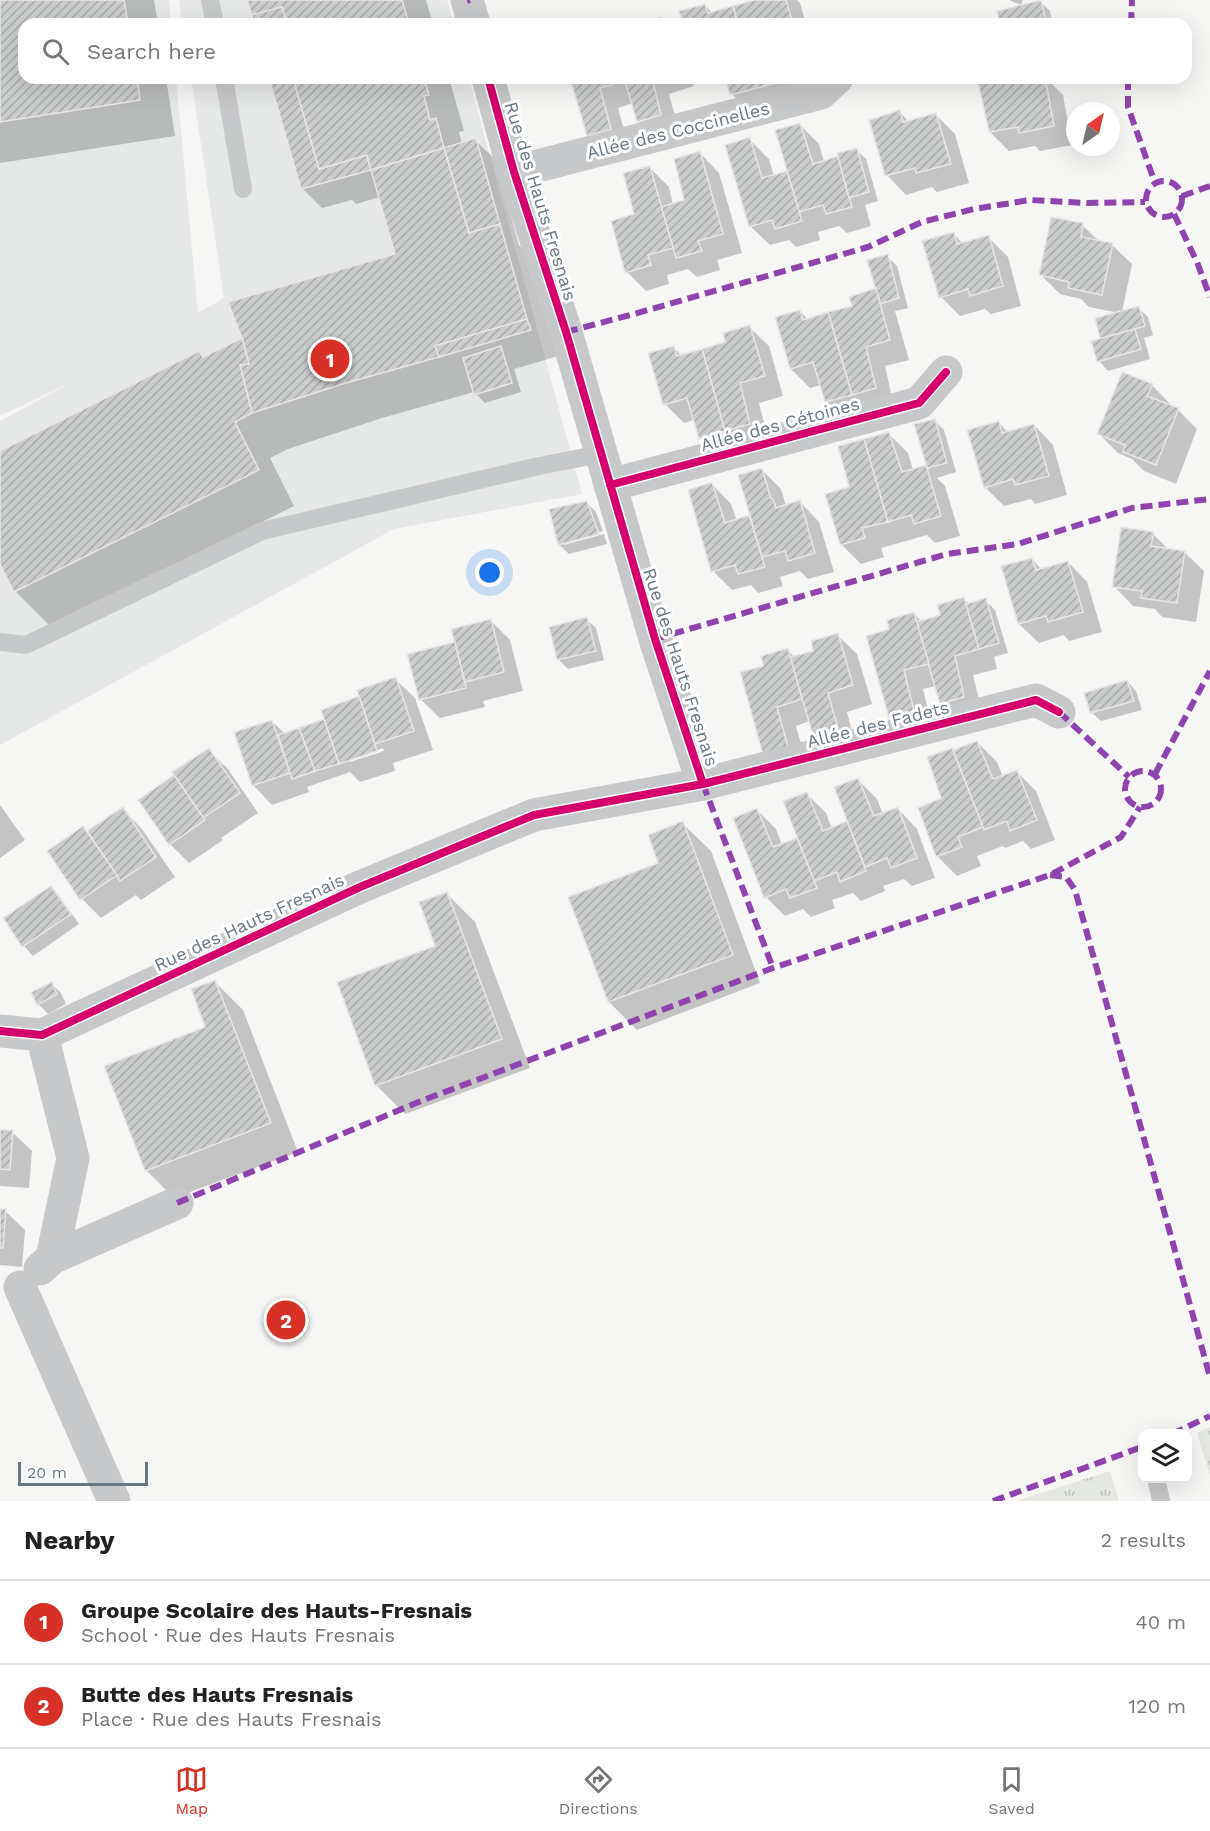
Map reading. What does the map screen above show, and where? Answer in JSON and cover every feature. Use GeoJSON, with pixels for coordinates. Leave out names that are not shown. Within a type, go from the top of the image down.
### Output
{"type":"FeatureCollection","features":[{"type":"Feature","properties":{"kind":"street"},"geometry":{"type":"LineString","coordinates":[[467,0],[472,18]]}},
{"type":"Feature","properties":{"kind":"street","name":"Rue des Hauts Fresnais"},"geometry":{"type":"LineString","coordinates":[[42,1035],[360,887],[534,814],[703,784],[655,639],[566,332],[514,172],[490,84]]}},
{"type":"Feature","properties":{"kind":"street","name":"Allée des Coccinelles"},"geometry":{"type":"LineString","coordinates":[[514,172],[821,93],[831,84]]}},
{"type":"Feature","properties":{"kind":"street","name":"Allée des Cétoines"},"geometry":{"type":"LineString","coordinates":[[605,469],[919,403],[946,372]]}},
{"type":"Feature","properties":{"kind":"street","name":"Allée des Fadets"},"geometry":{"type":"LineString","coordinates":[[703,784],[1036,700],[1059,712]]}},
{"type":"Feature","properties":{"kind":"street"},"geometry":{"type":"LineString","coordinates":[[0,1031],[42,1035],[73,1158],[52,1258]]}},
{"type":"Feature","properties":{"kind":"street"},"geometry":{"type":"LineString","coordinates":[[114,1501],[10,1293],[52,1258],[177,1203]]}},
{"type":"Feature","properties":{"kind":"lane"},"geometry":{"type":"LineString","coordinates":[[210,0],[214,18]]}},
{"type":"Feature","properties":{"kind":"lane"},"geometry":{"type":"LineString","coordinates":[[225,84],[243,189]]}},
{"type":"Feature","properties":{"kind":"lane"},"geometry":{"type":"LineString","coordinates":[[0,642],[26,645],[262,531],[539,466],[605,469]]}},
{"type":"Feature","properties":{"kind":"lane"},"geometry":{"type":"LineString","coordinates":[[1157,1483],[1161,1501]]}},
{"type":"Feature","properties":{"kind":"shaded area"},"geometry":{"type":"Polygon","coordinates":[[[0,0],[169,0],[170,18],[18,18],[18,84],[177,84],[198,313],[224,298],[192,84],[471,84],[582,494],[394,529],[0,745],[0,421],[70,383],[0,416],[0,0]]]}},
{"type":"Feature","properties":{"kind":"shaded area"},"geometry":{"type":"Polygon","coordinates":[[[179,0],[447,0],[452,18],[181,18],[179,0]]]}},
{"type":"Feature","properties":{"kind":"green space"},"geometry":{"type":"Polygon","coordinates":[[[1210,1427],[1210,1475],[1197,1433],[1210,1427]]]}},
{"type":"Feature","properties":{"kind":"green space"},"geometry":{"type":"Polygon","coordinates":[[[1110,1471],[1119,1501],[1017,1501],[1110,1471]]]}},
{"type":"Feature","properties":{"kind":"building"},"geometry":{"type":"Polygon","coordinates":[[[0,0],[124,0],[127,18],[18,18],[18,84],[138,84],[140,100],[0,122],[0,0]]]}},
{"type":"Feature","properties":{"kind":"building"},"geometry":{"type":"Polygon","coordinates":[[[247,0],[402,0],[407,18],[285,18],[282,7],[252,15],[247,0]]]}},
{"type":"Feature","properties":{"kind":"building"},"geometry":{"type":"Polygon","coordinates":[[[754,0],[786,0],[791,18],[736,18],[733,6],[754,0]]]}},
{"type":"Feature","properties":{"kind":"building"},"geometry":{"type":"Polygon","coordinates":[[[1041,0],[1046,18],[999,18],[997,11],[1041,0]]]}},
{"type":"Feature","properties":{"kind":"building"},"geometry":{"type":"Polygon","coordinates":[[[705,4],[708,13],[733,6],[736,18],[681,18],[679,11],[705,4]]]}},
{"type":"Feature","properties":{"kind":"building"},"geometry":{"type":"Polygon","coordinates":[[[282,7],[285,18],[253,18],[252,15],[282,7]]]}},
{"type":"Feature","properties":{"kind":"building"},"geometry":{"type":"Polygon","coordinates":[[[271,84],[295,84],[319,169],[367,155],[371,170],[301,189],[271,84]]]}},
{"type":"Feature","properties":{"kind":"building"},"geometry":{"type":"Polygon","coordinates":[[[295,84],[426,84],[429,95],[424,96],[430,120],[436,118],[444,148],[371,170],[367,155],[319,169],[295,84]]]}},
{"type":"Feature","properties":{"kind":"building"},"geometry":{"type":"Polygon","coordinates":[[[572,84],[614,84],[600,88],[611,129],[587,136],[572,84]]]}},
{"type":"Feature","properties":{"kind":"building"},"geometry":{"type":"Polygon","coordinates":[[[626,84],[653,84],[661,115],[637,122],[626,84]]]}},
{"type":"Feature","properties":{"kind":"building"},"geometry":{"type":"Polygon","coordinates":[[[727,84],[756,84],[757,88],[730,95],[727,84]]]}},
{"type":"Feature","properties":{"kind":"building"},"geometry":{"type":"Polygon","coordinates":[[[756,84],[771,84],[757,88],[756,84]]]}},
{"type":"Feature","properties":{"kind":"building"},"geometry":{"type":"Polygon","coordinates":[[[978,84],[1046,84],[1054,126],[1019,133],[1018,127],[989,132],[978,84]]]}},
{"type":"Feature","properties":{"kind":"building"},"geometry":{"type":"Polygon","coordinates":[[[900,110],[903,122],[936,113],[951,164],[916,173],[915,168],[885,176],[869,120],[900,110]]]}},
{"type":"Feature","properties":{"kind":"building"},"geometry":{"type":"Polygon","coordinates":[[[800,123],[813,164],[838,156],[852,207],[826,214],[823,205],[799,212],[775,130],[800,123]]]}},
{"type":"Feature","properties":{"kind":"building"},"geometry":{"type":"Polygon","coordinates":[[[750,137],[762,178],[787,171],[802,221],[775,229],[772,220],[749,227],[725,145],[750,137]]]}},
{"type":"Feature","properties":{"kind":"building"},"geometry":{"type":"Polygon","coordinates":[[[476,138],[500,224],[469,233],[444,148],[476,138]]]}},
{"type":"Feature","properties":{"kind":"building"},"geometry":{"type":"Polygon","coordinates":[[[444,148],[469,233],[500,224],[527,319],[435,346],[439,357],[252,413],[240,365],[249,364],[228,302],[395,254],[371,170],[444,148]]]}},
{"type":"Feature","properties":{"kind":"building"},"geometry":{"type":"Polygon","coordinates":[[[857,148],[869,192],[849,198],[837,153],[857,148]]]}},
{"type":"Feature","properties":{"kind":"building"},"geometry":{"type":"Polygon","coordinates":[[[700,151],[723,234],[698,241],[702,251],[676,258],[661,207],[684,200],[674,159],[700,151]]]}},
{"type":"Feature","properties":{"kind":"building"},"geometry":{"type":"Polygon","coordinates":[[[650,166],[673,248],[648,255],[651,265],[625,273],[611,221],[634,214],[623,173],[650,166]]]}},
{"type":"Feature","properties":{"kind":"building"},"geometry":{"type":"Polygon","coordinates":[[[1051,217],[1083,223],[1081,237],[1113,243],[1102,295],[1068,288],[1069,282],[1039,275],[1051,217]]]}},
{"type":"Feature","properties":{"kind":"building"},"geometry":{"type":"Polygon","coordinates":[[[954,232],[957,244],[989,235],[1003,286],[970,296],[968,289],[939,298],[922,241],[954,232]]]}},
{"type":"Feature","properties":{"kind":"building"},"geometry":{"type":"Polygon","coordinates":[[[888,254],[899,298],[880,304],[867,260],[888,254]]]}},
{"type":"Feature","properties":{"kind":"building"},"geometry":{"type":"Polygon","coordinates":[[[876,288],[890,340],[866,347],[876,388],[852,395],[828,312],[852,306],[849,297],[876,288]]]}},
{"type":"Feature","properties":{"kind":"building"},"geometry":{"type":"Polygon","coordinates":[[[1139,306],[1145,326],[1100,339],[1095,318],[1139,306]]]}},
{"type":"Feature","properties":{"kind":"building"},"geometry":{"type":"Polygon","coordinates":[[[800,310],[803,320],[828,312],[852,395],[825,402],[813,362],[790,369],[775,317],[800,310]]]}},
{"type":"Feature","properties":{"kind":"building"},"geometry":{"type":"Polygon","coordinates":[[[527,319],[531,330],[439,357],[435,346],[527,319]]]}},
{"type":"Feature","properties":{"kind":"building"},"geometry":{"type":"Polygon","coordinates":[[[750,325],[765,376],[740,383],[750,424],[725,431],[702,349],[725,342],[723,333],[750,325]]]}},
{"type":"Feature","properties":{"kind":"building"},"geometry":{"type":"Polygon","coordinates":[[[1135,329],[1141,349],[1097,362],[1091,341],[1135,329]]]}},
{"type":"Feature","properties":{"kind":"building"},"geometry":{"type":"Polygon","coordinates":[[[242,338],[249,364],[240,365],[252,413],[235,422],[259,470],[14,592],[0,564],[0,451],[199,351],[203,357],[242,338]]]}},
{"type":"Feature","properties":{"kind":"building"},"geometry":{"type":"Polygon","coordinates":[[[501,346],[512,383],[474,395],[463,358],[501,346]]]}},
{"type":"Feature","properties":{"kind":"building"},"geometry":{"type":"Polygon","coordinates":[[[674,346],[677,356],[702,349],[725,431],[699,439],[687,398],[663,405],[648,353],[674,346]]]}},
{"type":"Feature","properties":{"kind":"building"},"geometry":{"type":"Polygon","coordinates":[[[1122,372],[1153,384],[1147,396],[1179,408],[1156,465],[1123,452],[1125,445],[1097,434],[1122,372]]]}},
{"type":"Feature","properties":{"kind":"building"},"geometry":{"type":"Polygon","coordinates":[[[935,419],[947,463],[927,468],[914,424],[935,419]]]}},
{"type":"Feature","properties":{"kind":"building"},"geometry":{"type":"Polygon","coordinates":[[[999,421],[1002,433],[1034,424],[1049,476],[1015,485],[1013,479],[984,488],[967,430],[999,421]]]}},
{"type":"Feature","properties":{"kind":"building"},"geometry":{"type":"Polygon","coordinates":[[[889,432],[902,472],[926,465],[941,516],[914,524],[911,515],[888,522],[864,439],[889,432]]]}},
{"type":"Feature","properties":{"kind":"building"},"geometry":{"type":"Polygon","coordinates":[[[864,439],[888,522],[862,528],[865,538],[840,545],[825,494],[849,487],[838,446],[864,439]]]}},
{"type":"Feature","properties":{"kind":"building"},"geometry":{"type":"Polygon","coordinates":[[[762,468],[776,508],[800,500],[815,553],[788,561],[785,551],[762,557],[738,475],[762,468]]]}},
{"type":"Feature","properties":{"kind":"building"},"geometry":{"type":"Polygon","coordinates":[[[712,482],[725,523],[749,515],[765,567],[738,574],[735,565],[711,572],[688,490],[712,482]]]}},
{"type":"Feature","properties":{"kind":"building"},"geometry":{"type":"Polygon","coordinates":[[[587,501],[599,534],[558,545],[549,509],[587,501]]]}},
{"type":"Feature","properties":{"kind":"building"},"geometry":{"type":"Polygon","coordinates":[[[1121,527],[1154,532],[1151,546],[1185,551],[1177,603],[1141,598],[1142,591],[1112,587],[1121,527]]]}},
{"type":"Feature","properties":{"kind":"building"},"geometry":{"type":"Polygon","coordinates":[[[1032,558],[1036,570],[1068,561],[1083,612],[1048,622],[1046,616],[1018,624],[1001,566],[1032,558]]]}},
{"type":"Feature","properties":{"kind":"building"},"geometry":{"type":"Polygon","coordinates":[[[964,597],[979,649],[955,656],[964,697],[940,704],[916,622],[940,615],[937,605],[964,597]]]}},
{"type":"Feature","properties":{"kind":"building"},"geometry":{"type":"Polygon","coordinates":[[[986,598],[999,643],[979,649],[966,604],[986,598]]]}},
{"type":"Feature","properties":{"kind":"building"},"geometry":{"type":"Polygon","coordinates":[[[914,612],[929,664],[904,670],[914,711],[889,718],[866,636],[889,629],[887,620],[914,612]]]}},
{"type":"Feature","properties":{"kind":"building"},"geometry":{"type":"Polygon","coordinates":[[[587,617],[596,651],[557,660],[549,627],[587,617]]]}},
{"type":"Feature","properties":{"kind":"building"},"geometry":{"type":"Polygon","coordinates":[[[491,619],[504,672],[465,682],[451,629],[491,619]]]}},
{"type":"Feature","properties":{"kind":"building"},"geometry":{"type":"Polygon","coordinates":[[[838,633],[853,685],[828,693],[839,732],[814,739],[790,657],[813,651],[811,641],[838,633]]]}},
{"type":"Feature","properties":{"kind":"building"},"geometry":{"type":"Polygon","coordinates":[[[455,642],[466,688],[419,700],[407,654],[455,642]]]}},
{"type":"Feature","properties":{"kind":"building"},"geometry":{"type":"Polygon","coordinates":[[[788,648],[802,699],[777,707],[788,747],[763,755],[740,672],[763,666],[761,656],[788,648]]]}},
{"type":"Feature","properties":{"kind":"building"},"geometry":{"type":"Polygon","coordinates":[[[396,677],[414,731],[375,744],[357,690],[396,677]]]}},
{"type":"Feature","properties":{"kind":"building"},"geometry":{"type":"Polygon","coordinates":[[[1127,680],[1134,701],[1090,713],[1084,693],[1127,680]]]}},
{"type":"Feature","properties":{"kind":"building"},"geometry":{"type":"Polygon","coordinates":[[[359,696],[377,751],[339,764],[321,710],[359,696]]]}},
{"type":"Feature","properties":{"kind":"building"},"geometry":{"type":"Polygon","coordinates":[[[324,719],[339,764],[315,771],[299,728],[324,719]]]}},
{"type":"Feature","properties":{"kind":"building"},"geometry":{"type":"Polygon","coordinates":[[[272,720],[290,773],[252,786],[234,732],[272,720]]]}},
{"type":"Feature","properties":{"kind":"building"},"geometry":{"type":"Polygon","coordinates":[[[299,728],[315,771],[292,779],[278,735],[299,728]]]}},
{"type":"Feature","properties":{"kind":"building"},"geometry":{"type":"Polygon","coordinates":[[[977,741],[993,779],[1017,770],[1037,820],[1010,831],[1007,821],[984,830],[953,750],[977,741]]]}},
{"type":"Feature","properties":{"kind":"building"},"geometry":{"type":"Polygon","coordinates":[[[209,748],[240,793],[203,818],[172,772],[209,748]]]}},
{"type":"Feature","properties":{"kind":"building"},"geometry":{"type":"Polygon","coordinates":[[[952,748],[983,827],[958,837],[962,847],[936,857],[918,808],[941,798],[927,757],[952,748]]]}},
{"type":"Feature","properties":{"kind":"building"},"geometry":{"type":"Polygon","coordinates":[[[174,775],[205,820],[169,845],[138,800],[174,775]]]}},
{"type":"Feature","properties":{"kind":"building"},"geometry":{"type":"Polygon","coordinates":[[[858,778],[874,816],[898,807],[917,858],[891,868],[887,858],[865,867],[834,787],[858,778]]]}},
{"type":"Feature","properties":{"kind":"building"},"geometry":{"type":"Polygon","coordinates":[[[807,792],[823,831],[847,821],[866,871],[840,882],[837,872],[814,881],[783,801],[807,792]]]}},
{"type":"Feature","properties":{"kind":"building"},"geometry":{"type":"Polygon","coordinates":[[[123,807],[156,857],[120,881],[87,831],[123,807]]]}},
{"type":"Feature","properties":{"kind":"building"},"geometry":{"type":"Polygon","coordinates":[[[757,808],[773,847],[797,838],[817,888],[790,898],[786,889],[764,898],[733,818],[757,808]]]}},
{"type":"Feature","properties":{"kind":"building"},"geometry":{"type":"Polygon","coordinates":[[[683,821],[733,955],[608,1002],[568,897],[658,863],[648,835],[683,821]]]}},
{"type":"Feature","properties":{"kind":"building"},"geometry":{"type":"Polygon","coordinates":[[[83,826],[117,875],[80,900],[47,851],[83,826]]]}},
{"type":"Feature","properties":{"kind":"building"},"geometry":{"type":"Polygon","coordinates":[[[51,886],[71,914],[22,947],[3,918],[51,886]]]}},
{"type":"Feature","properties":{"kind":"building"},"geometry":{"type":"Polygon","coordinates":[[[447,892],[502,1039],[375,1086],[337,982],[435,946],[419,902],[447,892]]]}},
{"type":"Feature","properties":{"kind":"building"},"geometry":{"type":"Polygon","coordinates":[[[215,980],[271,1123],[145,1171],[104,1066],[205,1027],[191,989],[215,980]]]}},
{"type":"Feature","properties":{"kind":"building"},"geometry":{"type":"Polygon","coordinates":[[[52,982],[57,994],[37,1005],[31,992],[52,982]]]}},
{"type":"Feature","properties":{"kind":"building"},"geometry":{"type":"Polygon","coordinates":[[[0,1130],[13,1130],[10,1170],[0,1169],[0,1130]]]}},
{"type":"Feature","properties":{"kind":"building"},"geometry":{"type":"Polygon","coordinates":[[[0,1209],[6,1209],[3,1248],[0,1248],[0,1209]]]}},
{"type":"Feature","properties":{"kind":"marked path"},"geometry":{"type":"LineString","coordinates":[[1131,18],[1132,0]]}},
{"type":"Feature","properties":{"kind":"marked path"},"geometry":{"type":"LineString","coordinates":[[1128,84],[1128,107],[1155,183]]}},
{"type":"Feature","properties":{"kind":"marked path"},"geometry":{"type":"LineString","coordinates":[[1164,181],[1177,186],[1182,199],[1177,212],[1164,217],[1151,212],[1146,199],[1151,186],[1164,181]]}},
{"type":"Feature","properties":{"kind":"marked path"},"geometry":{"type":"LineString","coordinates":[[1182,196],[1210,186]]}},
{"type":"Feature","properties":{"kind":"marked path"},"geometry":{"type":"LineString","coordinates":[[566,332],[868,247],[922,222],[974,209],[1030,200],[1087,203],[1145,202]]}},
{"type":"Feature","properties":{"kind":"marked path"},"geometry":{"type":"LineString","coordinates":[[1174,214],[1197,262],[1210,297]]}},
{"type":"Feature","properties":{"kind":"marked path"},"geometry":{"type":"LineString","coordinates":[[655,639],[947,554],[1018,544],[1132,508],[1210,499]]}},
{"type":"Feature","properties":{"kind":"marked path"},"geometry":{"type":"LineString","coordinates":[[1155,774],[1210,671]]}},
{"type":"Feature","properties":{"kind":"marked path"},"geometry":{"type":"LineString","coordinates":[[1059,712],[1129,777]]}},
{"type":"Feature","properties":{"kind":"marked path"},"geometry":{"type":"LineString","coordinates":[[1143,771],[1156,776],[1161,789],[1156,802],[1143,807],[1130,802],[1125,789],[1130,776],[1143,771]]}},
{"type":"Feature","properties":{"kind":"marked path"},"geometry":{"type":"LineString","coordinates":[[703,784],[773,968]]}},
{"type":"Feature","properties":{"kind":"marked path"},"geometry":{"type":"LineString","coordinates":[[177,1203],[421,1101],[773,968],[1050,875],[1121,837],[1140,807]]}},
{"type":"Feature","properties":{"kind":"marked path"},"geometry":{"type":"LineString","coordinates":[[1050,875],[1066,877],[1075,890],[1210,1377]]}},
{"type":"Feature","properties":{"kind":"marked path"},"geometry":{"type":"LineString","coordinates":[[1183,1429],[1210,1416]]}},
{"type":"Feature","properties":{"kind":"marked path"},"geometry":{"type":"LineString","coordinates":[[993,1501],[1138,1448]]}},
{"type":"Feature","properties":{"kind":"cycle path"},"geometry":{"type":"LineString","coordinates":[[490,84],[514,172],[566,332],[655,639],[703,784]]}},
{"type":"Feature","properties":{"kind":"cycle path"},"geometry":{"type":"LineString","coordinates":[[610,485],[919,403],[946,372]]}},
{"type":"Feature","properties":{"kind":"cycle path"},"geometry":{"type":"LineString","coordinates":[[0,1031],[42,1035],[360,887],[534,815],[703,784],[1036,700],[1059,712]]}},
{"type":"Feature","properties":{"kind":"place","name":"Groupe Scolaire des Hauts-Fresnais"},"geometry":{"type":"Point","coordinates":[330,359]}},
{"type":"Feature","properties":{"kind":"place","name":"Butte des Hauts Fresnais"},"geometry":{"type":"Point","coordinates":[286,1320]}}]}
